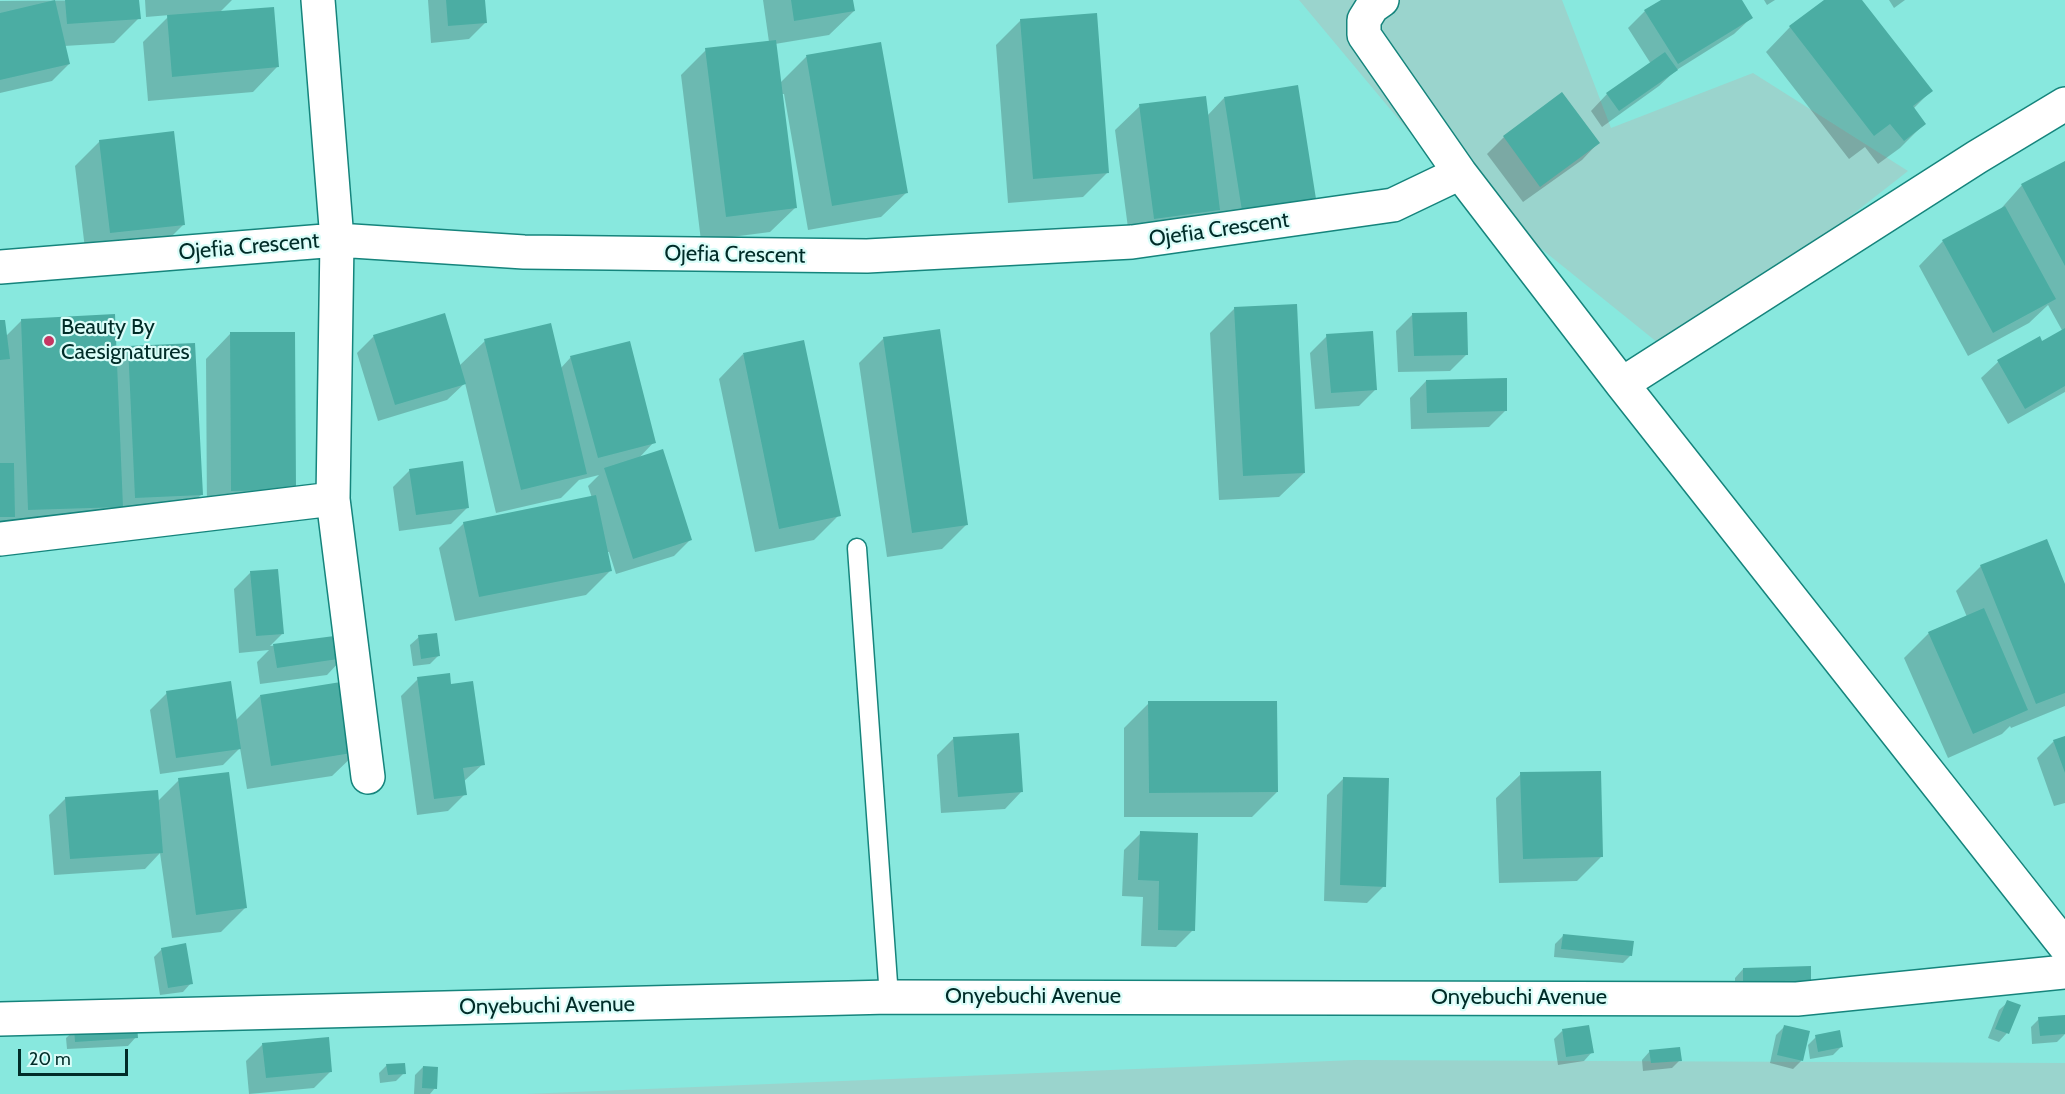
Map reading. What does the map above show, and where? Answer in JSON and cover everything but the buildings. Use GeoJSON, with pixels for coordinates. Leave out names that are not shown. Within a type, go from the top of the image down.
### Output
{"type":"FeatureCollection","features":[{"type":"Feature","properties":{"kind":"street"},"geometry":{"type":"LineString","coordinates":[[318,0],[337,240],[333,499],[368,777]]}},
{"type":"Feature","properties":{"kind":"street"},"geometry":{"type":"LineString","coordinates":[[1382,0],[1372,7],[1364,20],[1364,35],[1457,175],[2065,946]]}},
{"type":"Feature","properties":{"kind":"street"},"geometry":{"type":"LineString","coordinates":[[1622,384],[1977,157],[2065,105]]}},
{"type":"Feature","properties":{"kind":"street","name":"Ojefia Crescent"},"geometry":{"type":"LineString","coordinates":[[0,267],[337,240],[524,252],[867,256],[1132,242],[1393,205],[1457,175]]}},
{"type":"Feature","properties":{"kind":"street"},"geometry":{"type":"LineString","coordinates":[[0,539],[333,499]]}},
{"type":"Feature","properties":{"kind":"street","name":"Onyebuchi Avenue"},"geometry":{"type":"LineString","coordinates":[[0,1019],[890,997],[1797,999],[2065,972]]}},
{"type":"Feature","properties":{"kind":"lane"},"geometry":{"type":"LineString","coordinates":[[858,548],[890,997]]}},
{"type":"Feature","properties":{"kind":"shaded area"},"geometry":{"type":"Polygon","coordinates":[[[1299,0],[1562,0],[1611,128],[1753,73],[1908,171],[1673,355],[1436,164],[1299,0]]]}},
{"type":"Feature","properties":{"kind":"shaded area"},"geometry":{"type":"Polygon","coordinates":[[[1355,1060],[2065,1063],[2065,1094],[525,1094],[1355,1060]]]}},
{"type":"Feature","properties":{"kind":"place","name":"Beauty By Caesignatures"},"geometry":{"type":"Point","coordinates":[49,341]}}]}
